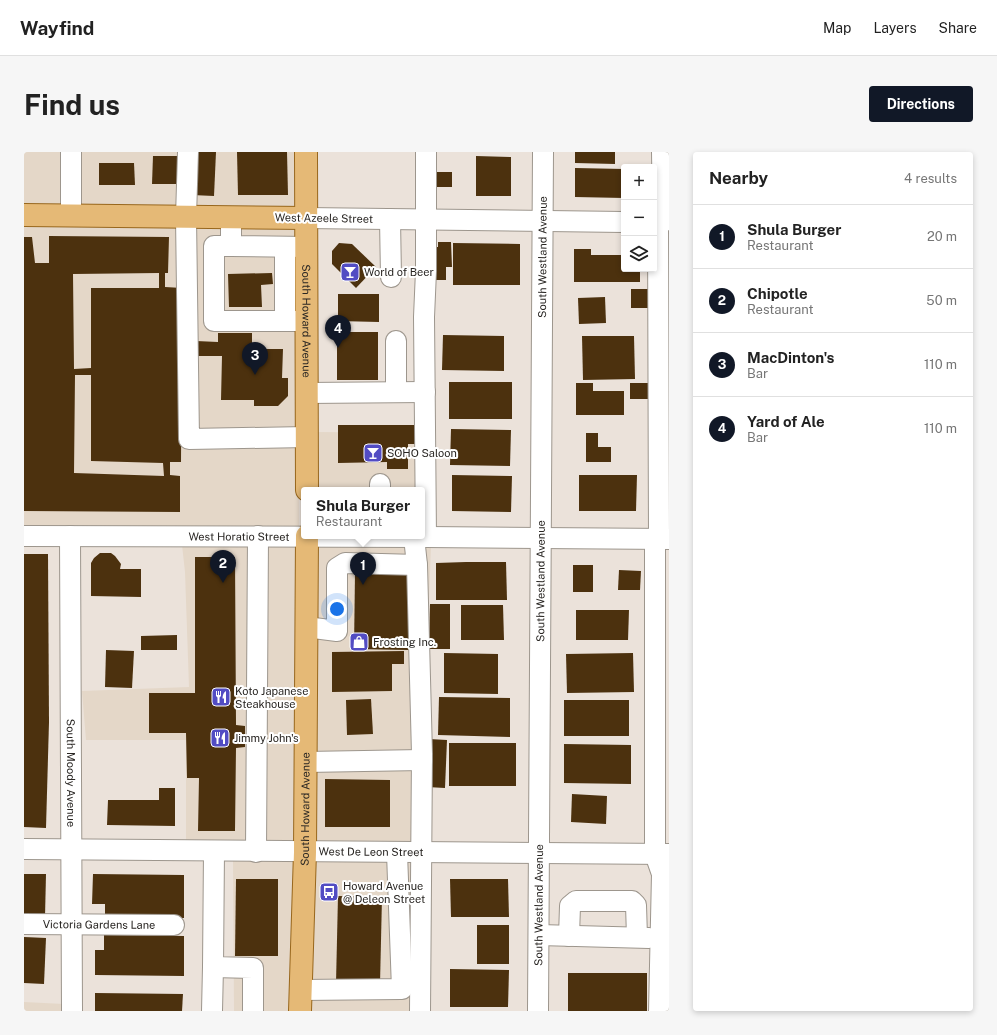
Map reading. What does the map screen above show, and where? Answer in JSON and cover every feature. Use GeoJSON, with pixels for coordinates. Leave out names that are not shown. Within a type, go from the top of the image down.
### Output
{"type":"FeatureCollection","features":[{"type":"Feature","properties":{"kind":"main road","name":"South Howard Avenue"},"geometry":{"type":"LineString","coordinates":[[306,152],[306,218],[296,247],[296,321],[306,393],[307,487]]}},
{"type":"Feature","properties":{"kind":"main road","name":"West Azeele Street"},"geometry":{"type":"LineString","coordinates":[[24,215],[306,218]]}},
{"type":"Feature","properties":{"kind":"main road","name":"South Howard Avenue"},"geometry":{"type":"LineString","coordinates":[[301,1001],[305,852],[307,539]]}},
{"type":"Feature","properties":{"kind":"street"},"geometry":{"type":"LineString","coordinates":[[71,152],[71,216]]}},
{"type":"Feature","properties":{"kind":"street"},"geometry":{"type":"LineString","coordinates":[[188,152],[186,217],[189,439],[307,437]]}},
{"type":"Feature","properties":{"kind":"street"},"geometry":{"type":"LineString","coordinates":[[422,487],[425,392],[424,317],[426,152]]}},
{"type":"Feature","properties":{"kind":"street","name":"South Westland Avenue"},"geometry":{"type":"LineString","coordinates":[[538,1011],[543,152]]}},
{"type":"Feature","properties":{"kind":"street"},"geometry":{"type":"LineString","coordinates":[[659,1011],[662,874],[662,152]]}},
{"type":"Feature","properties":{"kind":"street"},"geometry":{"type":"LineString","coordinates":[[231,217],[231,246]]}},
{"type":"Feature","properties":{"kind":"street","name":"West Azeele Street"},"geometry":{"type":"LineString","coordinates":[[306,218],[621,222]]}},
{"type":"Feature","properties":{"kind":"street"},"geometry":{"type":"LineString","coordinates":[[390,219],[391,277]]}},
{"type":"Feature","properties":{"kind":"street"},"geometry":{"type":"LineString","coordinates":[[296,247],[214,246],[214,321],[296,321]]}},
{"type":"Feature","properties":{"kind":"street"},"geometry":{"type":"LineString","coordinates":[[396,341],[396,392]]}},
{"type":"Feature","properties":{"kind":"street"},"geometry":{"type":"LineString","coordinates":[[306,393],[425,392]]}},
{"type":"Feature","properties":{"kind":"street","name":"West Horatio Street"},"geometry":{"type":"LineString","coordinates":[[24,536],[301,536]]}},
{"type":"Feature","properties":{"kind":"street","name":"South Moody Avenue"},"geometry":{"type":"LineString","coordinates":[[70,536],[72,1011]]}},
{"type":"Feature","properties":{"kind":"street"},"geometry":{"type":"LineString","coordinates":[[256,852],[258,536]]}},
{"type":"Feature","properties":{"kind":"street","name":"West Horatio Street"},"geometry":{"type":"LineString","coordinates":[[425,537],[661,539]]}},
{"type":"Feature","properties":{"kind":"street"},"geometry":{"type":"LineString","coordinates":[[420,539],[417,565],[422,760],[420,1011]]}},
{"type":"Feature","properties":{"kind":"street"},"geometry":{"type":"LineString","coordinates":[[306,627],[337,630],[337,568],[345,563],[417,565]]}},
{"type":"Feature","properties":{"kind":"street"},"geometry":{"type":"LineString","coordinates":[[306,762],[422,760]]}},
{"type":"Feature","properties":{"kind":"street","name":"West De Leon Street"},"geometry":{"type":"LineString","coordinates":[[24,849],[662,854]]}},
{"type":"Feature","properties":{"kind":"street"},"geometry":{"type":"LineString","coordinates":[[212,1011],[214,851]]}},
{"type":"Feature","properties":{"kind":"street"},"geometry":{"type":"LineString","coordinates":[[301,1001],[402,989],[397,852]]}},
{"type":"Feature","properties":{"kind":"street"},"geometry":{"type":"LineString","coordinates":[[569,936],[570,906],[576,901],[632,901],[636,905],[637,937]]}},
{"type":"Feature","properties":{"kind":"street","name":"Victoria Gardens Lane"},"geometry":{"type":"LineString","coordinates":[[24,924],[174,925]]}},
{"type":"Feature","properties":{"kind":"street"},"geometry":{"type":"LineString","coordinates":[[539,935],[660,938]]}},
{"type":"Feature","properties":{"kind":"street"},"geometry":{"type":"LineString","coordinates":[[213,966],[253,968],[253,1011]]}},
{"type":"Feature","properties":{"kind":"shaded area"},"geometry":{"type":"Polygon","coordinates":[[[24,152],[63,152],[63,207],[24,206],[24,152]]]}},
{"type":"Feature","properties":{"kind":"shaded area"},"geometry":{"type":"Polygon","coordinates":[[[79,152],[298,152],[298,209],[79,207],[79,152]]]}},
{"type":"Feature","properties":{"kind":"shaded area"},"geometry":{"type":"Polygon","coordinates":[[[24,224],[298,227],[299,527],[24,526],[24,224]]]}},
{"type":"Feature","properties":{"kind":"shaded area"},"geometry":{"type":"Polygon","coordinates":[[[315,432],[433,433],[423,487],[315,487],[315,432]]]}},
{"type":"Feature","properties":{"kind":"shaded area"},"geometry":{"type":"Polygon","coordinates":[[[182,545],[299,545],[297,843],[186,842],[186,740],[86,740],[82,691],[189,687],[185,572],[182,545]]]}},
{"type":"Feature","properties":{"kind":"shaded area"},"geometry":{"type":"Polygon","coordinates":[[[315,545],[431,546],[420,844],[313,843],[315,545]]]}},
{"type":"Feature","properties":{"kind":"shaded area"},"geometry":{"type":"Polygon","coordinates":[[[233,860],[297,861],[293,1011],[234,1011],[233,860]]]}},
{"type":"Feature","properties":{"kind":"shaded area"},"geometry":{"type":"Polygon","coordinates":[[[313,861],[419,862],[415,1011],[309,1011],[313,861]]]}},
{"type":"Feature","properties":{"kind":"shaded area"},"geometry":{"type":"Polygon","coordinates":[[[24,1002],[64,1004],[64,1011],[24,1011],[24,1002]]]}},
{"type":"Feature","properties":{"kind":"building"},"geometry":{"type":"Polygon","coordinates":[[[194,152],[216,152],[214,196],[192,195],[194,152]]]}},
{"type":"Feature","properties":{"kind":"building"},"geometry":{"type":"Polygon","coordinates":[[[237,152],[287,152],[288,195],[238,195],[237,152]]]}},
{"type":"Feature","properties":{"kind":"building"},"geometry":{"type":"Polygon","coordinates":[[[575,152],[615,152],[615,164],[575,163],[575,152]]]}},
{"type":"Feature","properties":{"kind":"building"},"geometry":{"type":"Polygon","coordinates":[[[153,156],[180,156],[180,184],[152,184],[153,156]]]}},
{"type":"Feature","properties":{"kind":"building"},"geometry":{"type":"Polygon","coordinates":[[[476,156],[511,157],[511,196],[476,196],[476,156]]]}},
{"type":"Feature","properties":{"kind":"building"},"geometry":{"type":"Polygon","coordinates":[[[99,163],[134,163],[135,185],[99,185],[99,163]]]}},
{"type":"Feature","properties":{"kind":"building"},"geometry":{"type":"Polygon","coordinates":[[[575,168],[621,169],[621,198],[575,197],[575,168]]]}},
{"type":"Feature","properties":{"kind":"building"},"geometry":{"type":"Polygon","coordinates":[[[433,172],[452,172],[452,187],[433,187],[433,172]]]}},
{"type":"Feature","properties":{"kind":"building"},"geometry":{"type":"Polygon","coordinates":[[[49,236],[169,237],[168,273],[165,273],[165,287],[182,288],[181,462],[170,462],[170,475],[180,476],[180,512],[24,511],[24,237],[32,237],[35,263],[49,263],[49,236]],[[159,273],[73,274],[74,369],[91,368],[91,288],[159,288],[159,273]],[[75,375],[74,473],[164,476],[163,463],[91,461],[91,375],[75,375]]]}},
{"type":"Feature","properties":{"kind":"building"},"geometry":{"type":"Polygon","coordinates":[[[438,242],[451,242],[452,267],[446,267],[446,280],[432,280],[432,247],[438,247],[438,242]]]}},
{"type":"Feature","properties":{"kind":"building"},"geometry":{"type":"Polygon","coordinates":[[[339,243],[352,244],[376,267],[356,288],[332,264],[332,251],[339,243]]]}},
{"type":"Feature","properties":{"kind":"building"},"geometry":{"type":"Polygon","coordinates":[[[453,243],[520,244],[520,285],[453,285],[453,243]]]}},
{"type":"Feature","properties":{"kind":"building"},"geometry":{"type":"Polygon","coordinates":[[[574,249],[591,249],[591,255],[621,255],[621,272],[640,272],[640,282],[574,282],[574,249]]]}},
{"type":"Feature","properties":{"kind":"building"},"geometry":{"type":"Polygon","coordinates":[[[272,273],[273,284],[261,285],[262,307],[229,307],[228,274],[272,273]]]}},
{"type":"Feature","properties":{"kind":"building"},"geometry":{"type":"Polygon","coordinates":[[[631,289],[648,289],[648,308],[631,308],[631,289]]]}},
{"type":"Feature","properties":{"kind":"building"},"geometry":{"type":"Polygon","coordinates":[[[338,294],[379,294],[379,322],[338,321],[338,294]]]}},
{"type":"Feature","properties":{"kind":"building"},"geometry":{"type":"Polygon","coordinates":[[[605,297],[606,323],[579,324],[578,298],[605,297]]]}},
{"type":"Feature","properties":{"kind":"building"},"geometry":{"type":"Polygon","coordinates":[[[337,332],[378,332],[378,380],[337,380],[337,332]]]}},
{"type":"Feature","properties":{"kind":"building"},"geometry":{"type":"Polygon","coordinates":[[[218,333],[252,333],[252,349],[283,349],[282,378],[288,378],[288,396],[278,406],[254,406],[254,400],[221,400],[222,356],[195,356],[196,341],[218,342],[218,333]]]}},
{"type":"Feature","properties":{"kind":"building"},"geometry":{"type":"Polygon","coordinates":[[[443,335],[504,336],[504,371],[442,370],[443,335]]]}},
{"type":"Feature","properties":{"kind":"building"},"geometry":{"type":"Polygon","coordinates":[[[582,336],[634,336],[635,379],[583,380],[582,336]]]}},
{"type":"Feature","properties":{"kind":"building"},"geometry":{"type":"Polygon","coordinates":[[[449,382],[512,382],[512,419],[449,419],[449,382]]]}},
{"type":"Feature","properties":{"kind":"building"},"geometry":{"type":"Polygon","coordinates":[[[576,383],[593,383],[593,391],[624,391],[624,415],[576,415],[576,383]]]}},
{"type":"Feature","properties":{"kind":"building"},"geometry":{"type":"Polygon","coordinates":[[[630,383],[650,383],[651,399],[630,399],[630,383]]]}},
{"type":"Feature","properties":{"kind":"building","name":"SOHO Saloon"},"geometry":{"type":"Polygon","coordinates":[[[338,425],[421,425],[421,444],[408,444],[408,469],[387,469],[387,462],[338,463],[338,425]]]}},
{"type":"Feature","properties":{"kind":"building"},"geometry":{"type":"Polygon","coordinates":[[[451,429],[511,430],[510,466],[450,465],[451,429]]]}},
{"type":"Feature","properties":{"kind":"building"},"geometry":{"type":"Polygon","coordinates":[[[586,433],[598,433],[598,447],[611,447],[611,462],[586,462],[586,433]]]}},
{"type":"Feature","properties":{"kind":"building"},"geometry":{"type":"Polygon","coordinates":[[[452,475],[512,476],[511,512],[452,511],[452,475]]]}},
{"type":"Feature","properties":{"kind":"building"},"geometry":{"type":"Polygon","coordinates":[[[579,475],[637,475],[636,511],[579,511],[579,475]]]}},
{"type":"Feature","properties":{"kind":"building"},"geometry":{"type":"Polygon","coordinates":[[[100,553],[111,553],[115,556],[121,564],[120,569],[141,569],[141,597],[91,596],[91,563],[100,553]]]}},
{"type":"Feature","properties":{"kind":"building"},"geometry":{"type":"Polygon","coordinates":[[[24,554],[48,554],[49,722],[46,828],[24,827],[24,554]]]}},
{"type":"Feature","properties":{"kind":"building"},"geometry":{"type":"Polygon","coordinates":[[[195,557],[235,557],[236,725],[245,726],[245,747],[236,748],[235,831],[198,831],[199,778],[187,778],[186,733],[149,733],[149,693],[195,693],[195,557]]]}},
{"type":"Feature","properties":{"kind":"building"},"geometry":{"type":"Polygon","coordinates":[[[506,562],[507,600],[436,600],[436,563],[506,562]]]}},
{"type":"Feature","properties":{"kind":"building"},"geometry":{"type":"Polygon","coordinates":[[[573,565],[593,565],[593,592],[573,592],[573,565]]]}},
{"type":"Feature","properties":{"kind":"building"},"geometry":{"type":"Polygon","coordinates":[[[619,570],[641,571],[640,590],[618,590],[619,570]]]}},
{"type":"Feature","properties":{"kind":"building"},"geometry":{"type":"Polygon","coordinates":[[[355,573],[409,573],[408,650],[354,649],[355,573]]]}},
{"type":"Feature","properties":{"kind":"building"},"geometry":{"type":"Polygon","coordinates":[[[430,604],[450,604],[450,649],[429,649],[430,604]]]}},
{"type":"Feature","properties":{"kind":"building"},"geometry":{"type":"Polygon","coordinates":[[[461,605],[503,605],[504,640],[461,640],[461,605]]]}},
{"type":"Feature","properties":{"kind":"building"},"geometry":{"type":"Polygon","coordinates":[[[576,610],[629,610],[628,640],[576,640],[576,610]]]}},
{"type":"Feature","properties":{"kind":"building"},"geometry":{"type":"Polygon","coordinates":[[[177,635],[177,650],[141,650],[141,636],[177,635]]]}},
{"type":"Feature","properties":{"kind":"building"},"geometry":{"type":"Polygon","coordinates":[[[106,650],[134,651],[132,688],[105,687],[106,650]]]}},
{"type":"Feature","properties":{"kind":"building"},"geometry":{"type":"Polygon","coordinates":[[[404,651],[404,664],[392,664],[392,691],[332,692],[332,652],[404,651]]]}},
{"type":"Feature","properties":{"kind":"building"},"geometry":{"type":"Polygon","coordinates":[[[444,653],[498,654],[498,694],[444,693],[444,653]]]}},
{"type":"Feature","properties":{"kind":"building"},"geometry":{"type":"Polygon","coordinates":[[[633,653],[634,692],[567,693],[566,654],[633,653]]]}},
{"type":"Feature","properties":{"kind":"building"},"geometry":{"type":"Polygon","coordinates":[[[439,697],[510,698],[510,737],[438,735],[439,697]]]}},
{"type":"Feature","properties":{"kind":"building"},"geometry":{"type":"Polygon","coordinates":[[[371,699],[373,734],[347,735],[346,700],[371,699]]]}},
{"type":"Feature","properties":{"kind":"building"},"geometry":{"type":"Polygon","coordinates":[[[564,700],[629,700],[629,736],[564,736],[564,700]]]}},
{"type":"Feature","properties":{"kind":"building"},"geometry":{"type":"Polygon","coordinates":[[[429,739],[447,740],[445,788],[427,787],[429,739]]]}},
{"type":"Feature","properties":{"kind":"building"},"geometry":{"type":"Polygon","coordinates":[[[449,743],[516,743],[516,786],[449,786],[449,743]]]}},
{"type":"Feature","properties":{"kind":"building"},"geometry":{"type":"Polygon","coordinates":[[[564,744],[631,745],[631,784],[564,783],[564,744]]]}},
{"type":"Feature","properties":{"kind":"building"},"geometry":{"type":"Polygon","coordinates":[[[325,779],[390,780],[390,827],[325,827],[325,779]]]}},
{"type":"Feature","properties":{"kind":"building"},"geometry":{"type":"Polygon","coordinates":[[[159,788],[175,788],[175,826],[107,825],[108,800],[159,800],[159,788]]]}},
{"type":"Feature","properties":{"kind":"building"},"geometry":{"type":"Polygon","coordinates":[[[572,794],[607,796],[606,824],[571,822],[572,794]]]}},
{"type":"Feature","properties":{"kind":"building"},"geometry":{"type":"Polygon","coordinates":[[[24,874],[46,874],[45,917],[24,917],[24,874]]]}},
{"type":"Feature","properties":{"kind":"building"},"geometry":{"type":"Polygon","coordinates":[[[93,874],[184,875],[184,918],[105,917],[105,904],[92,904],[93,874]]]}},
{"type":"Feature","properties":{"kind":"building"},"geometry":{"type":"Polygon","coordinates":[[[236,879],[278,879],[278,956],[235,956],[236,879]]]}},
{"type":"Feature","properties":{"kind":"building"},"geometry":{"type":"Polygon","coordinates":[[[450,879],[508,879],[509,917],[451,917],[450,879]]]}},
{"type":"Feature","properties":{"kind":"building"},"geometry":{"type":"Polygon","coordinates":[[[338,896],[382,897],[380,984],[336,983],[338,896]]]}},
{"type":"Feature","properties":{"kind":"building"},"geometry":{"type":"Polygon","coordinates":[[[477,925],[509,925],[509,964],[477,964],[477,925]]]}},
{"type":"Feature","properties":{"kind":"building"},"geometry":{"type":"Polygon","coordinates":[[[104,935],[184,936],[184,976],[95,975],[95,950],[104,950],[104,935]]]}},
{"type":"Feature","properties":{"kind":"building"},"geometry":{"type":"Polygon","coordinates":[[[24,937],[46,938],[44,984],[24,983],[24,937]]]}},
{"type":"Feature","properties":{"kind":"building"},"geometry":{"type":"Polygon","coordinates":[[[450,969],[509,970],[508,1007],[450,1007],[450,969]]]}},
{"type":"Feature","properties":{"kind":"building"},"geometry":{"type":"Polygon","coordinates":[[[568,973],[647,973],[647,1011],[568,1011],[568,973]]]}},
{"type":"Feature","properties":{"kind":"building"},"geometry":{"type":"Polygon","coordinates":[[[95,993],[183,994],[182,1011],[95,1011],[95,993]]]}},
{"type":"Feature","properties":{"kind":"place","name":"World of Beer"},"geometry":{"type":"Point","coordinates":[350,272]}},
{"type":"Feature","properties":{"kind":"place","name":"Yard of Ale"},"geometry":{"type":"Point","coordinates":[338,348]}},
{"type":"Feature","properties":{"kind":"place","name":"MacDinton's"},"geometry":{"type":"Point","coordinates":[255,375]}},
{"type":"Feature","properties":{"kind":"place","name":"SOHO Saloon"},"geometry":{"type":"Point","coordinates":[373,453]}},
{"type":"Feature","properties":{"kind":"place","name":"Chipotle"},"geometry":{"type":"Point","coordinates":[223,583]}},
{"type":"Feature","properties":{"kind":"place","name":"Shula Burger"},"geometry":{"type":"Point","coordinates":[363,585]}},
{"type":"Feature","properties":{"kind":"place","name":"Frosting Inc."},"geometry":{"type":"Point","coordinates":[359,642]}},
{"type":"Feature","properties":{"kind":"place","name":"Koto Japanese Steakhouse"},"geometry":{"type":"Point","coordinates":[221,697]}},
{"type":"Feature","properties":{"kind":"place","name":"Jimmy John's"},"geometry":{"type":"Point","coordinates":[220,738]}},
{"type":"Feature","properties":{"kind":"place","name":"Howard Avenue @ Deleon Street"},"geometry":{"type":"Point","coordinates":[329,892]}}]}
